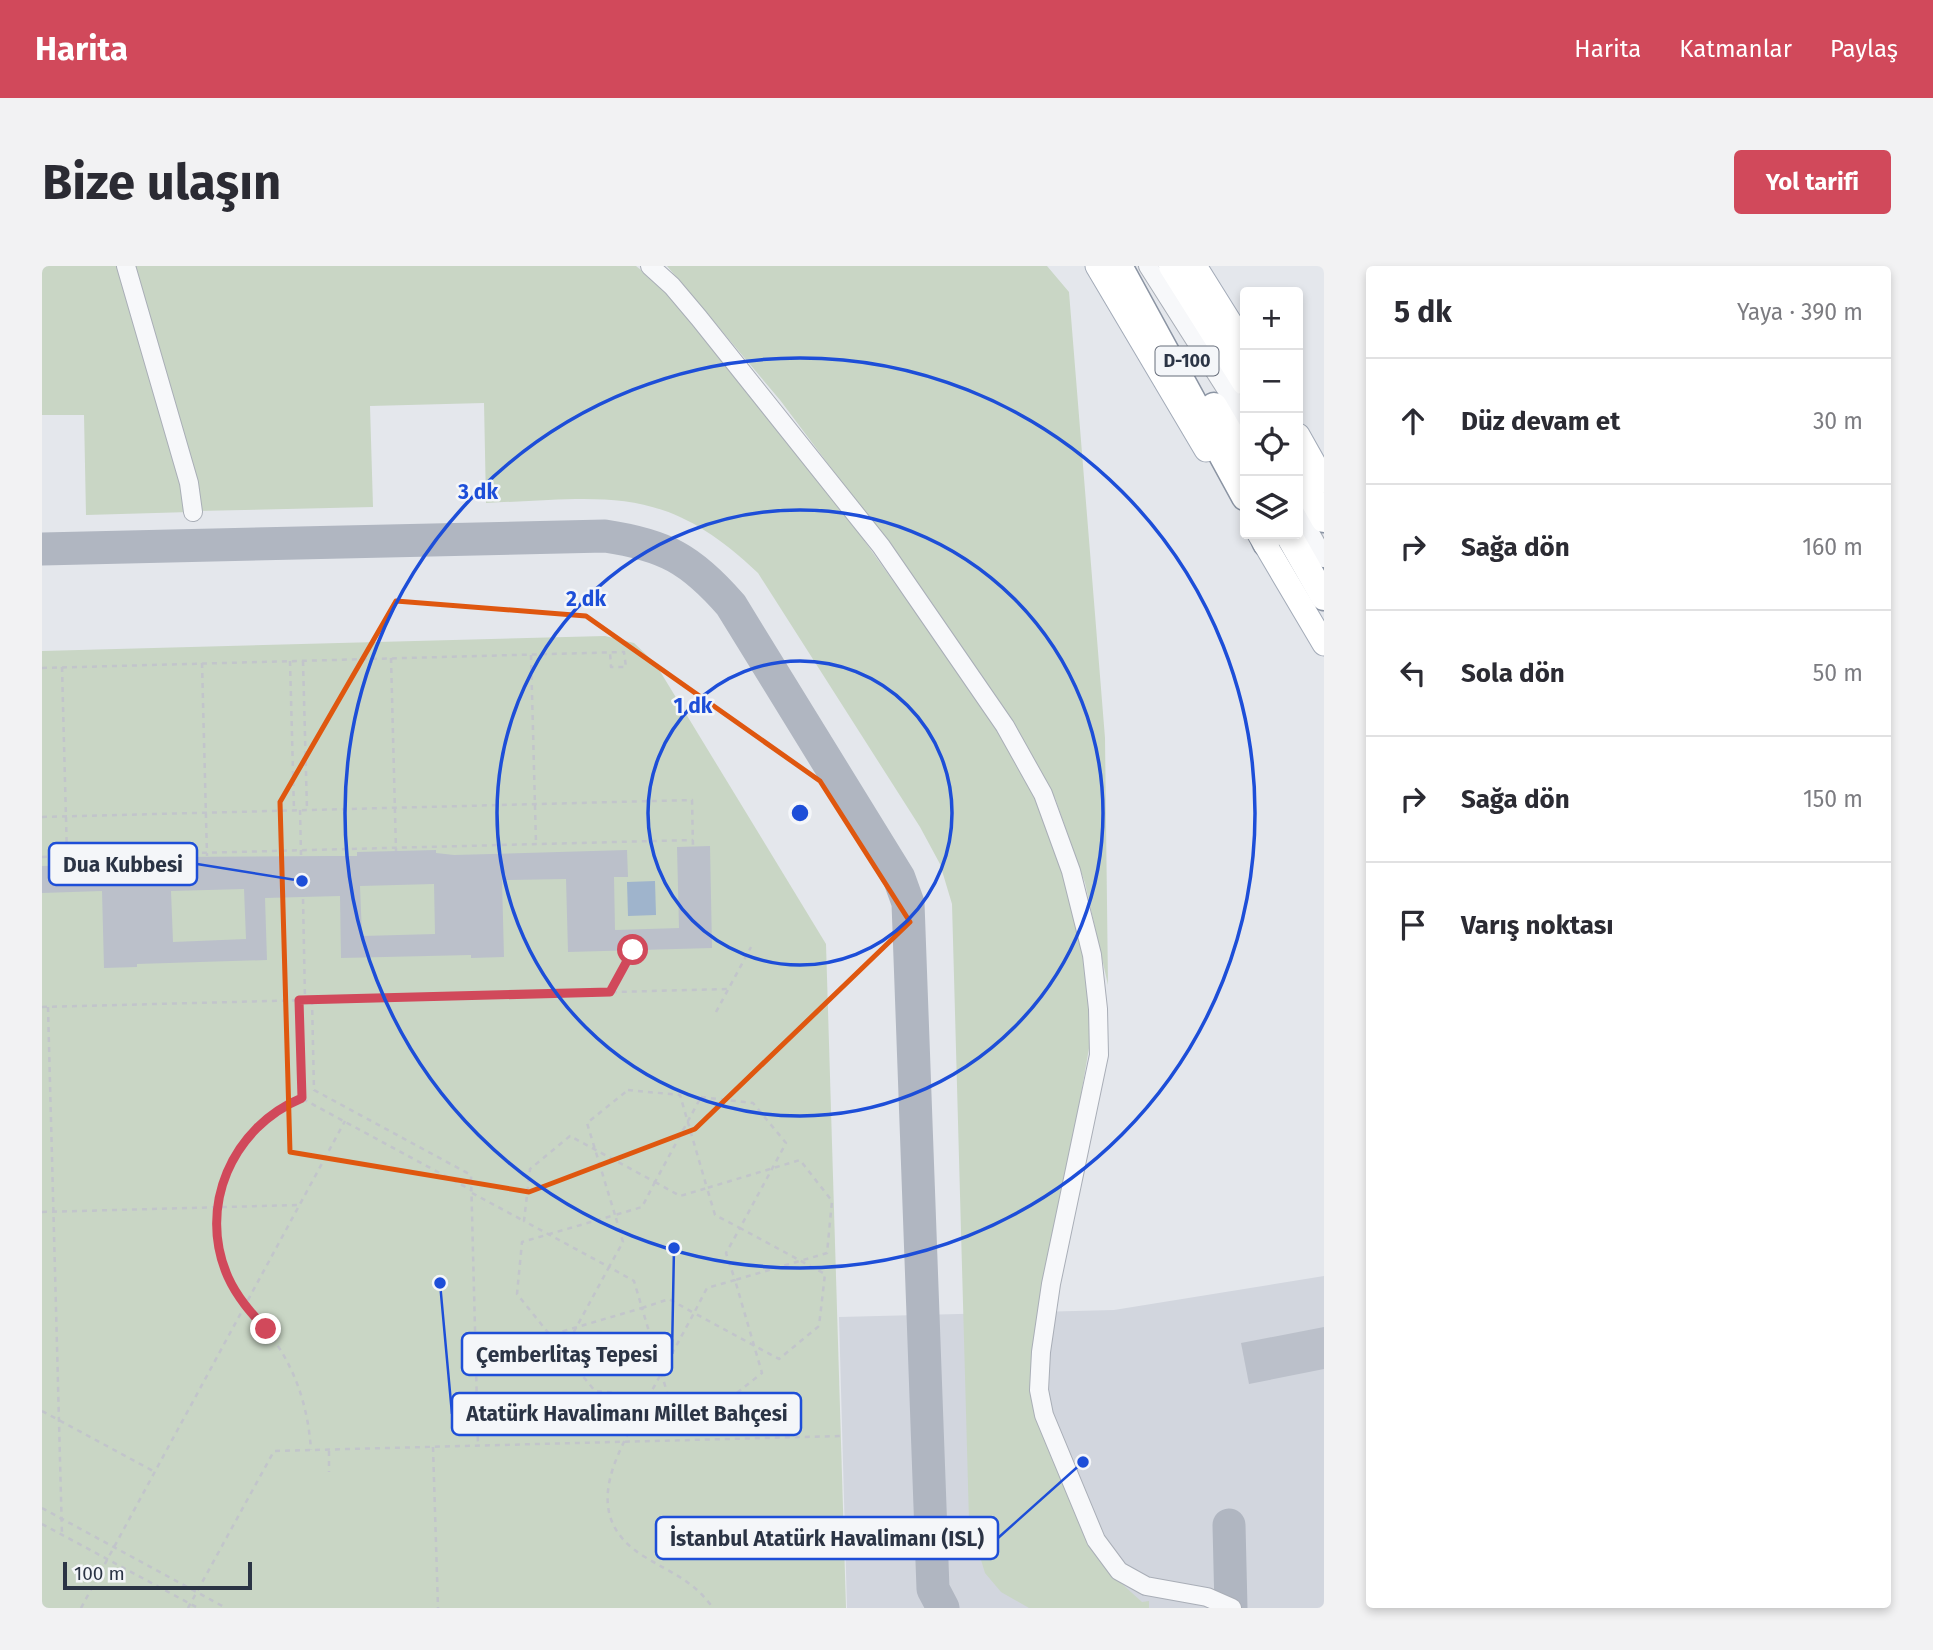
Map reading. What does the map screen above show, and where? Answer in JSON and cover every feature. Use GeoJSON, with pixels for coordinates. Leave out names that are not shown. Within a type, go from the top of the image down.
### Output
{"type":"FeatureCollection","features":[{"type":"Feature","properties":{"kind":"highway"},"geometry":{"type":"LineString","coordinates":[[1119,266],[1240,488]]}},
{"type":"Feature","properties":{"kind":"highway","name":"D-100"},"geometry":{"type":"LineString","coordinates":[[1125,266],[1179,347],[1240,451]]}},
{"type":"Feature","properties":{"kind":"highway","name":"D-100"},"geometry":{"type":"LineString","coordinates":[[1172,266],[1240,374]]}},
{"type":"Feature","properties":{"kind":"highway"},"geometry":{"type":"LineString","coordinates":[[1300,476],[1324,519]]}},
{"type":"Feature","properties":{"kind":"highway"},"geometry":{"type":"LineString","coordinates":[[1272,539],[1324,597]]}},
{"type":"Feature","properties":{"kind":"main road"},"geometry":{"type":"LineString","coordinates":[[1097,266],[1240,506]]}},
{"type":"Feature","properties":{"kind":"main road"},"geometry":{"type":"LineString","coordinates":[[1195,266],[1240,338]]}},
{"type":"Feature","properties":{"kind":"main road"},"geometry":{"type":"LineString","coordinates":[[1303,444],[1324,481]]}},
{"type":"Feature","properties":{"kind":"main road"},"geometry":{"type":"LineString","coordinates":[[1271,539],[1324,644]]}},
{"type":"Feature","properties":{"kind":"lane"},"geometry":{"type":"LineString","coordinates":[[126,266],[189,483],[193,512]]}},
{"type":"Feature","properties":{"kind":"lane"},"geometry":{"type":"LineString","coordinates":[[650,266],[699,317],[881,546],[1005,726],[1043,794],[1071,871],[1092,955],[1098,1009],[1099,1055],[1051,1284],[1041,1352],[1039,1390],[1044,1415],[1096,1540],[1119,1571],[1146,1586],[1207,1597],[1232,1608]]}},
{"type":"Feature","properties":{"kind":"lane"},"geometry":{"type":"LineString","coordinates":[[1149,266],[1241,413]]}},
{"type":"Feature","properties":{"kind":"lane"},"geometry":{"type":"LineString","coordinates":[[1303,520],[1324,558]]}},
{"type":"Feature","properties":{"kind":"path"},"geometry":{"type":"LineString","coordinates":[[42,668],[610,652],[626,653],[626,667],[611,667],[610,652]]}},
{"type":"Feature","properties":{"kind":"path"},"geometry":{"type":"LineString","coordinates":[[531,654],[536,844]]}},
{"type":"Feature","properties":{"kind":"path"},"geometry":{"type":"LineString","coordinates":[[391,658],[396,849]]}},
{"type":"Feature","properties":{"kind":"path"},"geometry":{"type":"LineString","coordinates":[[303,660],[307,810]]}},
{"type":"Feature","properties":{"kind":"path"},"geometry":{"type":"LineString","coordinates":[[290,661],[294,810]]}},
{"type":"Feature","properties":{"kind":"path"},"geometry":{"type":"LineString","coordinates":[[202,663],[207,854]]}},
{"type":"Feature","properties":{"kind":"path"},"geometry":{"type":"LineString","coordinates":[[62,667],[67,857]]}},
{"type":"Feature","properties":{"kind":"path"},"geometry":{"type":"LineString","coordinates":[[42,817],[692,800],[693,847]]}},
{"type":"Feature","properties":{"kind":"path"},"geometry":{"type":"LineString","coordinates":[[300,810],[301,853]]}},
{"type":"Feature","properties":{"kind":"path"},"geometry":{"type":"LineString","coordinates":[[42,857],[301,853],[693,840]]}},
{"type":"Feature","properties":{"kind":"path"},"geometry":{"type":"LineString","coordinates":[[303,899],[305,1000]]}},
{"type":"Feature","properties":{"kind":"path"},"geometry":{"type":"LineString","coordinates":[[716,1012],[751,947]]}},
{"type":"Feature","properties":{"kind":"path"},"geometry":{"type":"LineString","coordinates":[[610,992],[633,950]]}},
{"type":"Feature","properties":{"kind":"path"},"geometry":{"type":"LineString","coordinates":[[42,1007],[729,989]]}},
{"type":"Feature","properties":{"kind":"path"},"geometry":{"type":"LineString","coordinates":[[299,1000],[302,1098]]}},
{"type":"Feature","properties":{"kind":"path"},"geometry":{"type":"LineString","coordinates":[[312,1000],[314,1090],[471,1175],[478,1445]]}},
{"type":"Feature","properties":{"kind":"path"},"geometry":{"type":"LineString","coordinates":[[48,1007],[62,1535]]}},
{"type":"Feature","properties":{"kind":"path"},"geometry":{"type":"LineString","coordinates":[[302,1098],[524,1221],[549,1234],[609,1267],[634,1280],[642,1308],[661,1373],[669,1399],[723,1404],[762,1373],[754,1346],[726,1253],[740,1228],[786,1143],[753,1103],[701,1097],[688,1122],[642,1207],[615,1215],[549,1234],[522,1242],[517,1294],[550,1335],[577,1327],[642,1308],[669,1300],[694,1313],[754,1346],[779,1359],[819,1326],[825,1274],[800,1261],[740,1228],[715,1215],[707,1188],[688,1122],[680,1095],[628,1090],[587,1123],[615,1215],[622,1242],[609,1267],[577,1327],[563,1352],[595,1391],[649,1396]]}},
{"type":"Feature","properties":{"kind":"path"},"geometry":{"type":"LineString","coordinates":[[302,1098],[272,1114],[248,1137],[230,1165],[218,1207],[218,1242],[223,1265],[245,1305],[276,1342],[292,1371],[307,1417],[311,1450]]}},
{"type":"Feature","properties":{"kind":"path"},"geometry":{"type":"LineString","coordinates":[[81,1608],[345,1121]]}},
{"type":"Feature","properties":{"kind":"path"},"geometry":{"type":"LineString","coordinates":[[524,1221],[530,1169],[570,1136],[680,1196],[800,1160],[832,1201],[827,1253],[708,1288],[611,1465],[609,1505],[618,1530],[641,1555],[689,1581],[713,1608]]}},
{"type":"Feature","properties":{"kind":"path"},"geometry":{"type":"LineString","coordinates":[[42,1212],[299,1205]]}},
{"type":"Feature","properties":{"kind":"path"},"geometry":{"type":"LineString","coordinates":[[42,1411],[155,1472]]}},
{"type":"Feature","properties":{"kind":"path"},"geometry":{"type":"LineString","coordinates":[[190,1606],[274,1451],[841,1436]]}},
{"type":"Feature","properties":{"kind":"path"},"geometry":{"type":"LineString","coordinates":[[433,1447],[438,1608]]}},
{"type":"Feature","properties":{"kind":"path"},"geometry":{"type":"LineString","coordinates":[[329,1449],[329,1472]]}},
{"type":"Feature","properties":{"kind":"path"},"geometry":{"type":"LineString","coordinates":[[42,1508],[226,1608]]}},
{"type":"Feature","properties":{"kind":"path"},"geometry":{"type":"LineString","coordinates":[[42,1524],[198,1608]]}},
{"type":"Feature","properties":{"kind":"highlighted area"},"geometry":{"type":"Polygon","coordinates":[[[396,601],[586,616],[820,781],[910,922],[695,1129],[529,1192],[290,1152],[280,802],[396,601]]]}},
{"type":"Feature","properties":{"kind":"shaded area"},"geometry":{"type":"Polygon","coordinates":[[[1324,1276],[1324,1608],[847,1608],[839,1317],[1114,1310],[1324,1276]]]}},
{"type":"Feature","properties":{"kind":"green space"},"geometry":{"type":"Polygon","coordinates":[[[42,266],[122,266],[190,512],[86,515],[84,415],[42,415],[42,266]]]}},
{"type":"Feature","properties":{"kind":"green space"},"geometry":{"type":"Polygon","coordinates":[[[130,266],[636,266],[675,298],[831,494],[1000,731],[1036,796],[1057,854],[1089,979],[1093,1025],[1033,1373],[1110,1573],[1142,1602],[1149,1601],[1149,1608],[1029,1608],[1001,1592],[985,1573],[969,1521],[952,904],[940,864],[920,827],[758,573],[724,544],[693,523],[663,510],[632,502],[566,499],[486,503],[484,403],[370,406],[373,507],[197,511],[130,266]]]}},
{"type":"Feature","properties":{"kind":"green space"},"geometry":{"type":"Polygon","coordinates":[[[667,266],[1047,266],[1069,292],[1105,738],[1108,985],[1085,883],[1055,798],[995,697],[928,597],[780,400],[667,266]]]}},
{"type":"Feature","properties":{"kind":"green space"},"geometry":{"type":"Polygon","coordinates":[[[605,636],[634,643],[655,663],[826,944],[846,1608],[42,1608],[42,651],[605,636]]]}},
{"type":"Feature","properties":{"kind":"water"},"geometry":{"type":"Polygon","coordinates":[[[655,881],[656,915],[628,916],[627,882],[655,881]]]}},
{"type":"Feature","properties":{"kind":"building"},"geometry":{"type":"Polygon","coordinates":[[[710,846],[712,948],[568,952],[566,879],[502,880],[504,957],[471,958],[471,955],[341,958],[340,896],[265,898],[267,960],[137,964],[137,967],[104,968],[102,891],[42,893],[42,866],[149,863],[167,861],[167,857],[357,856],[357,852],[436,850],[436,853],[454,855],[627,850],[628,877],[614,877],[615,930],[679,928],[677,847],[710,846]],[[434,884],[360,886],[362,936],[435,934],[434,884]],[[244,889],[171,891],[173,942],[246,939],[244,889]]]}},
{"type":"Feature","properties":{"kind":"building"},"geometry":{"type":"Polygon","coordinates":[[[1324,1327],[1324,1369],[1249,1384],[1241,1343],[1324,1327]]]}},
{"type":"Feature","properties":{"kind":"taxiway"},"geometry":{"type":"LineString","coordinates":[[42,549],[605,536],[644,544],[676,557],[703,576],[731,605],[899,878],[908,903],[933,1589],[943,1608]]}},
{"type":"Feature","properties":{"kind":"taxiway"},"geometry":{"type":"LineString","coordinates":[[1229,1525],[1231,1608]]}},
{"type":"Feature","properties":{"kind":"place","name":"Dua Kubbesi"},"geometry":{"type":"Point","coordinates":[302,881]}},
{"type":"Feature","properties":{"kind":"place","name":"Çemberlitaş Tepesi"},"geometry":{"type":"Point","coordinates":[674,1248]}},
{"type":"Feature","properties":{"kind":"place","name":"Atatürk Havalimanı Millet Bahçesi"},"geometry":{"type":"Point","coordinates":[440,1283]}},
{"type":"Feature","properties":{"kind":"place","name":"İstanbul Atatürk Havalimanı (ISL)"},"geometry":{"type":"Point","coordinates":[1083,1462]}},
{"type":"Feature","properties":{"kind":"route"},"geometry":{"type":"LineString","coordinates":[[266,1329],[245,1305],[227,1276],[218,1242],[218,1207],[222,1185],[241,1146],[255,1128],[272,1114],[302,1098],[299,1000],[610,992],[633,950]]}}]}
